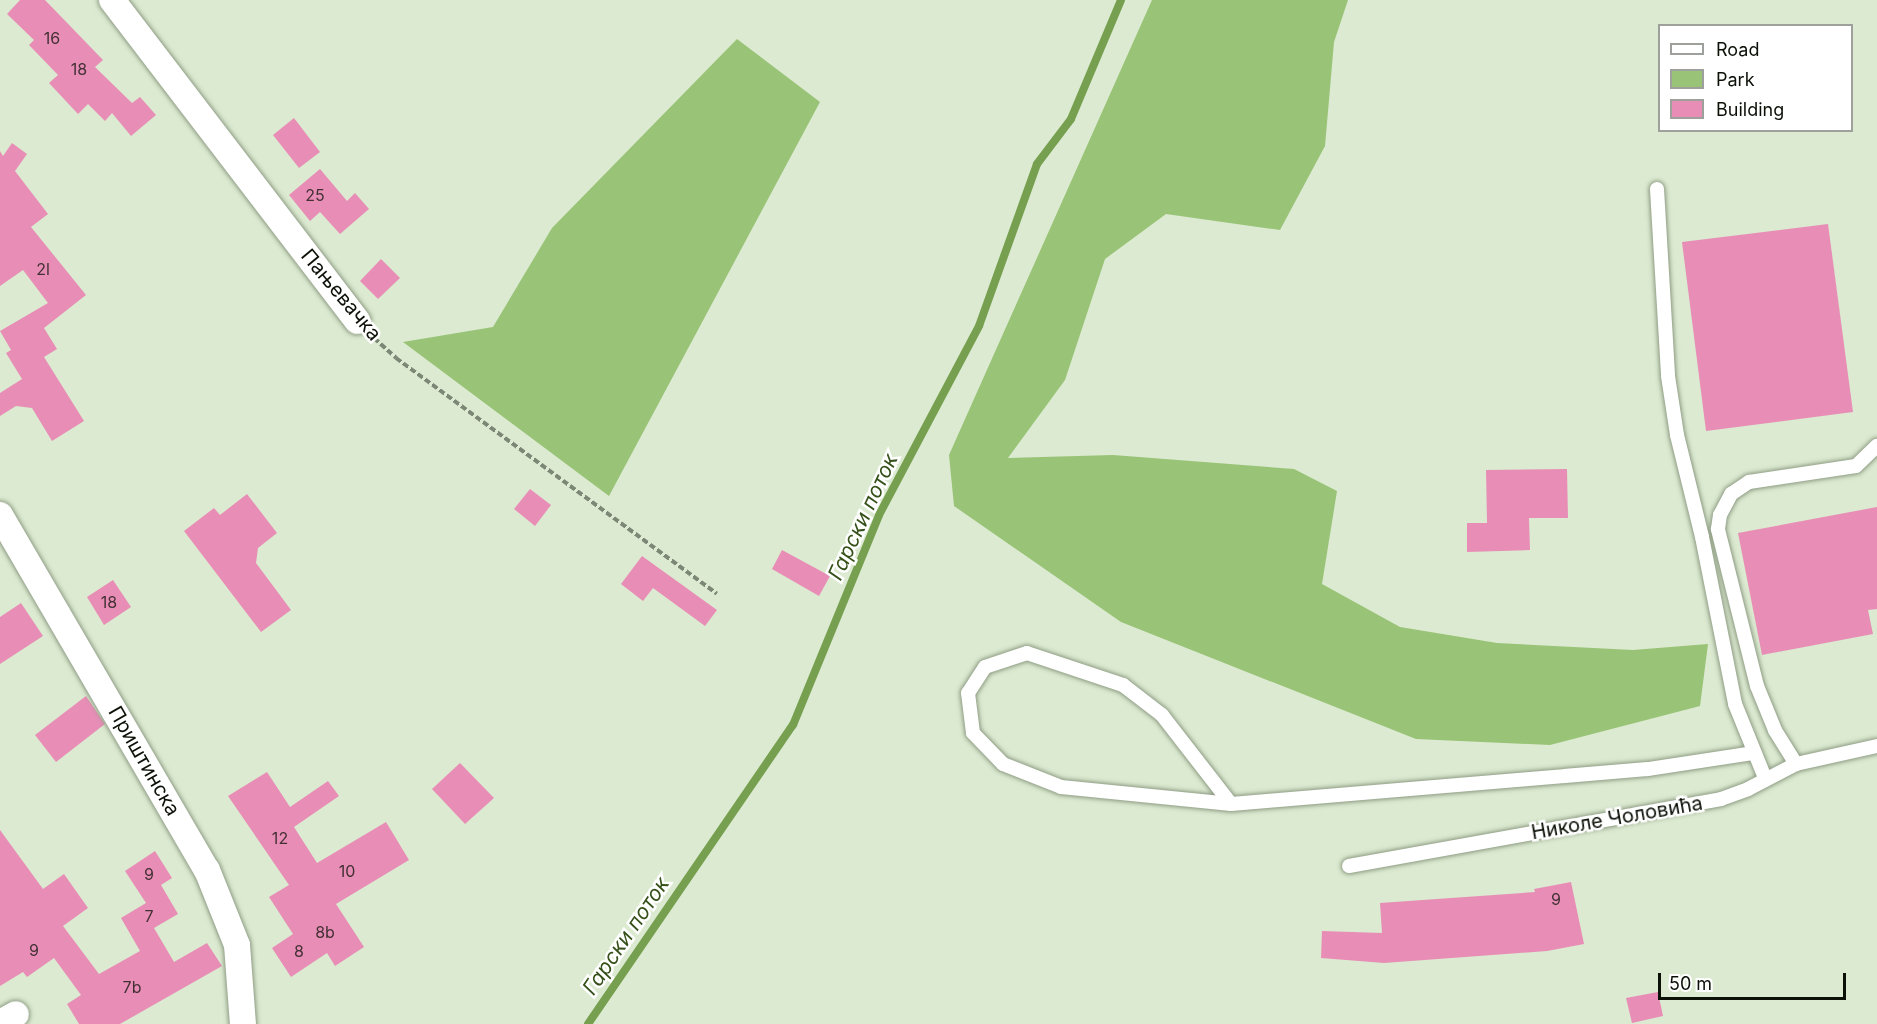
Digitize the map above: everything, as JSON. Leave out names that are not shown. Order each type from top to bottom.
[{"type":"street","name":"Пањевачка","points":[[112,0],[357,321]]},
{"type":"street","name":"Приштинска","points":[[0,515],[207,870],[237,945],[243,1024]]},
{"type":"lane","points":[[1657,189],[1668,376],[1677,435],[1702,537],[1735,704],[1765,778]]},
{"type":"lane","points":[[1796,764],[1774,730],[1757,686],[1718,529],[1720,515],[1731,494],[1749,482],[1856,466],[1877,446]]},
{"type":"lane","points":[[1231,804],[1162,715],[1123,685],[1028,653],[985,668],[968,693],[973,733],[1003,764],[1060,787],[1231,804],[1648,769],[1754,753]]},
{"type":"lane","name":"Николе Чоловића","points":[[1349,866],[1720,799],[1749,789],[1765,778],[1796,764],[1877,747]]},
{"type":"path","name":"Пањевачка","points":[[357,321],[396,358],[717,594]]},
{"type":"green space","points":[[1152,0],[1348,0],[1334,42],[1325,146],[1280,230],[1166,214],[1105,259],[1065,380],[1008,458],[1113,455],[1294,469],[1337,491],[1322,584],[1400,627],[1497,643],[1633,650],[1708,644],[1700,706],[1550,745],[1416,739],[1121,622],[954,506],[949,455]]},
{"type":"green space","points":[[737,39],[820,102],[609,496],[403,342],[493,327],[552,228]]},
{"type":"building","points":[[20,0],[45,0],[103,60],[95,67],[132,103],[140,97],[156,115],[131,136],[112,113],[105,121],[88,104],[78,114],[49,83],[58,75],[29,45],[34,40],[7,14]]},
{"type":"building","points":[[294,118],[320,152],[299,168],[273,135]]},
{"type":"building","points":[[12,143],[27,154],[15,171],[48,214],[31,227],[86,295],[44,328],[57,349],[44,357],[84,421],[52,441],[32,408],[16,406],[0,416],[0,393],[22,379],[6,353],[11,350],[0,331],[48,303],[23,270],[0,286],[0,151],[3,156]]},
{"type":"building","points":[[320,169],[347,201],[355,193],[369,209],[340,234],[320,212],[310,221],[289,195]]},
{"type":"building","points":[[1828,224],[1853,412],[1706,431],[1682,242]]},
{"type":"building","points":[[381,259],[400,278],[378,299],[360,281]]},
{"type":"building","points":[[1567,469],[1568,518],[1529,518],[1530,550],[1467,552],[1467,523],[1487,523],[1486,470]]},
{"type":"building","points":[[530,489],[551,505],[535,526],[514,509]]},
{"type":"building","points":[[247,494],[277,533],[258,548],[256,563],[291,610],[261,632],[184,531],[214,508],[220,515]]},
{"type":"building","points":[[1877,507],[1877,609],[1868,610],[1873,634],[1762,655],[1738,533]]},
{"type":"building","points":[[782,550],[830,576],[819,596],[772,569]]},
{"type":"building","points":[[642,556],[717,610],[705,626],[653,588],[643,601],[621,584]]},
{"type":"building","points":[[113,580],[131,607],[104,625],[87,597]]},
{"type":"building","points":[[21,603],[43,636],[0,664],[0,617]]},
{"type":"building","points":[[86,696],[105,724],[56,762],[35,735]]},
{"type":"building","points":[[460,763],[494,798],[465,824],[432,789]]},
{"type":"building","points":[[267,772],[290,807],[328,781],[339,796],[294,827],[317,863],[386,822],[409,860],[336,904],[364,947],[335,966],[327,953],[291,977],[272,948],[293,934],[269,897],[289,885],[228,796]]},
{"type":"building","points":[[0,830],[43,889],[64,874],[88,908],[63,926],[99,974],[140,951],[121,918],[146,903],[125,871],[155,851],[172,878],[161,885],[178,914],[154,928],[174,962],[207,943],[222,966],[120,1024],[79,1024],[67,1004],[81,995],[54,958],[27,977],[23,972],[0,986]]},
{"type":"building","points":[[1571,882],[1584,944],[1547,951],[1384,963],[1321,958],[1322,931],[1382,933],[1380,903],[1535,892],[1534,889]]},
{"type":"building","points":[[1658,992],[1663,1016],[1632,1023],[1626,998]]},
{"type":"waterway","name":"Гарски поток","points":[[588,1024],[793,725],[879,515],[979,326],[1037,164],[1071,119],[1121,0]]}]
